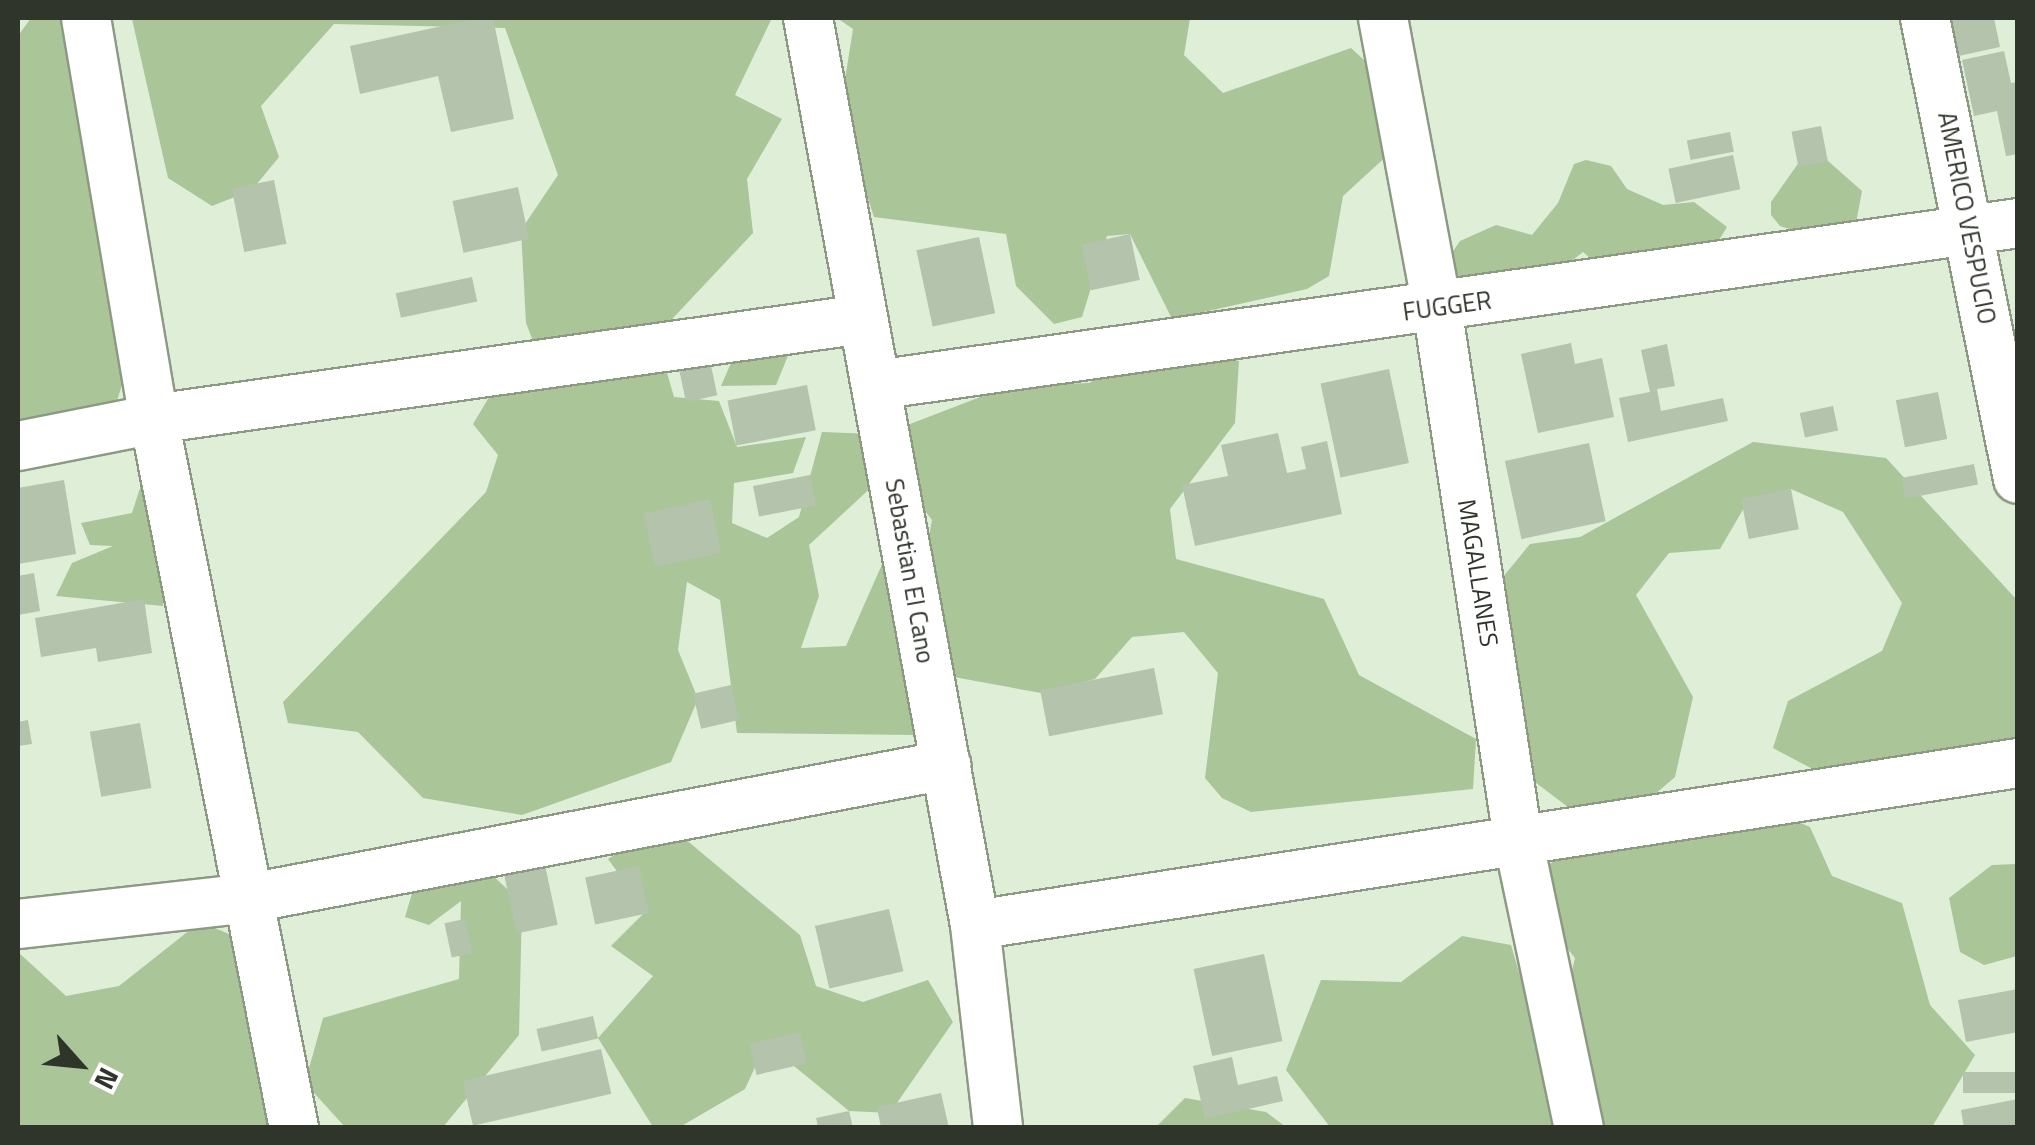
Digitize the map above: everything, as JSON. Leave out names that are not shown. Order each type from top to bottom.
[{"type":"street","points":[[86,18],[154,419],[294,1128]]},
{"type":"street","name":"Sebastian El Cano","points":[[808,18],[975,925],[998,1128]]},
{"type":"street","name":"MAGALLANES","points":[[1382,18],[1437,307],[1518,839],[1580,1128]]},
{"type":"street","name":"AMERICO VESPUCIO","points":[[1926,18],[2018,479]]},
{"type":"street","name":"FUGGER","points":[[876,385],[2018,223]]},
{"type":"street","points":[[18,446],[154,419],[864,319]]},
{"type":"street","points":[[975,925],[2018,763]]},
{"type":"street","points":[[18,924],[250,898],[946,765]]},
{"type":"green space","points":[[31,18],[94,18],[149,299],[116,404],[18,424],[18,36]]},
{"type":"green space","points":[[772,18],[735,95],[782,119],[747,179],[753,233],[658,334],[541,361],[526,323],[521,230],[558,175],[505,28],[334,24],[261,106],[279,157],[252,190],[212,206],[168,178],[132,19]]},
{"type":"green space","points":[[837,18],[1190,18],[1184,55],[1223,93],[1351,48],[1392,86],[1402,142],[1343,196],[1329,276],[1307,289],[1172,319],[1130,234],[1107,236],[1082,317],[1054,324],[1016,286],[1006,234],[874,217],[840,111],[853,29]]},
{"type":"green space","points":[[1802,158],[1828,161],[1862,191],[1855,228],[1832,242],[1780,226],[1771,215],[1771,202]]},
{"type":"green space","points":[[1586,160],[1611,166],[1627,189],[1663,205],[1694,202],[1727,227],[1711,253],[1603,269],[1583,252],[1561,269],[1533,267],[1499,290],[1456,297],[1445,263],[1460,241],[1496,225],[1532,235],[1558,203],[1574,164]]},
{"type":"green space","points":[[747,326],[794,341],[776,385],[721,386]]},
{"type":"green space","points":[[1160,345],[1239,361],[1235,423],[1170,509],[1176,559],[1324,599],[1359,675],[1476,739],[1473,789],[1251,812],[1222,798],[1205,778],[1218,673],[1184,632],[1132,637],[1095,679],[1041,693],[943,675],[912,630],[932,520],[899,476],[910,424],[1009,386],[1089,383]]},
{"type":"green space","points":[[665,366],[674,397],[719,401],[737,447],[806,437],[793,473],[734,483],[732,523],[767,538],[799,517],[822,432],[873,434],[890,470],[809,545],[819,596],[801,648],[846,646],[887,553],[917,735],[737,733],[720,600],[687,582],[678,650],[698,699],[671,762],[522,815],[423,798],[358,732],[288,723],[283,702],[486,492],[498,455],[473,424],[494,389]]},
{"type":"green space","points":[[1753,442],[1886,458],[2017,600],[2017,744],[1822,774],[1773,748],[1788,701],[1882,651],[1902,603],[1843,512],[1791,489],[1748,501],[1720,549],[1669,553],[1636,595],[1693,697],[1675,777],[1634,812],[1581,817],[1515,767],[1498,583],[1530,544],[1580,537]]},
{"type":"green space","points":[[148,463],[166,539],[163,606],[56,596],[72,563],[113,546],[90,545],[81,523],[132,513]]},
{"type":"green space","points":[[1764,808],[1810,827],[1832,876],[1902,903],[1930,1005],[1975,1055],[1932,1127],[1591,1127],[1562,1012],[1575,958],[1526,897],[1535,875],[1602,826]]},
{"type":"green space","points":[[666,823],[800,935],[816,986],[863,1002],[928,980],[953,1022],[890,1113],[849,1111],[766,1043],[745,1089],[678,1128],[653,1127],[598,1038],[653,976],[611,946],[646,911],[608,859]]},
{"type":"green space","points":[[473,857],[522,903],[519,1035],[443,1127],[345,1127],[305,1083],[323,1018],[459,979],[461,901],[429,925],[405,917],[422,860]]},
{"type":"green space","points":[[2017,864],[2017,956],[1984,965],[1960,952],[1949,898],[1992,865]]},
{"type":"green space","points":[[200,922],[273,952],[294,1003],[275,1087],[291,1127],[18,1127],[18,952],[66,996],[119,986]]},
{"type":"green space","points":[[1462,936],[1511,945],[1564,1127],[1330,1127],[1286,1070],[1321,980],[1401,982]]},
{"type":"green space","points":[[1185,1098],[1266,1112],[1286,1127],[1155,1128]]},
{"type":"building","points":[[493,18],[514,119],[451,132],[438,76],[360,94],[350,46]]},
{"type":"building","points":[[1946,18],[1994,18],[2000,47],[1954,57]]},
{"type":"building","points":[[2004,51],[2011,83],[2018,82],[2018,154],[2006,156],[1997,111],[1974,116],[1962,60]]},
{"type":"building","points":[[1821,126],[1828,161],[1798,167],[1792,132]]},
{"type":"building","points":[[1730,132],[1734,152],[1691,160],[1687,140]]},
{"type":"building","points":[[1733,155],[1740,189],[1676,203],[1668,169]]},
{"type":"building","points":[[274,180],[286,244],[244,252],[232,188]]},
{"type":"building","points":[[518,187],[529,239],[463,253],[452,201]]},
{"type":"building","points":[[1130,234],[1140,280],[1091,290],[1081,244]]},
{"type":"building","points":[[979,237],[995,313],[933,327],[916,250]]},
{"type":"building","points":[[472,277],[477,301],[401,318],[396,293]]},
{"type":"building","points":[[1571,343],[1575,364],[1602,358],[1614,417],[1538,433],[1521,354]]},
{"type":"building","points":[[1667,344],[1675,386],[1657,389],[1661,411],[1723,398],[1728,421],[1628,442],[1619,398],[1650,392],[1641,350]]},
{"type":"building","points":[[710,361],[717,395],[686,402],[679,368]]},
{"type":"building","points":[[1389,369],[1409,463],[1340,477],[1321,384]]},
{"type":"building","points":[[807,385],[816,430],[736,446],[727,400]]},
{"type":"building","points":[[1938,392],[1947,439],[1905,447],[1896,400]]},
{"type":"building","points":[[1833,406],[1838,430],[1805,438],[1800,413]]},
{"type":"building","points":[[1278,433],[1287,473],[1306,469],[1301,447],[1327,441],[1342,514],[1195,546],[1182,485],[1228,476],[1221,445]]},
{"type":"building","points":[[1589,443],[1606,521],[1522,539],[1505,461]]},
{"type":"building","points":[[1974,464],[1978,485],[1905,499],[1901,478]]},
{"type":"building","points":[[810,475],[816,505],[759,516],[753,486]]},
{"type":"building","points":[[64,480],[76,554],[18,564],[18,488]]},
{"type":"building","points":[[1791,489],[1799,529],[1749,539],[1741,499]]},
{"type":"building","points":[[710,499],[721,553],[655,567],[643,513]]},
{"type":"building","points":[[34,573],[40,611],[18,615],[18,576]]},
{"type":"building","points":[[144,599],[152,653],[98,662],[96,648],[41,657],[35,618]]},
{"type":"building","points":[[1154,668],[1163,714],[1049,736],[1040,690]]},
{"type":"building","points":[[731,685],[739,720],[701,729],[693,694]]},
{"type":"building","points":[[28,720],[32,744],[18,746],[18,722]]},
{"type":"building","points":[[140,723],[151,788],[101,797],[90,732]]},
{"type":"building","points":[[545,865],[558,925],[517,933],[504,874]]},
{"type":"building","points":[[639,866],[649,913],[595,924],[585,877]]},
{"type":"building","points":[[889,909],[903,971],[829,988],[815,926]]},
{"type":"building","points":[[465,919],[472,953],[452,958],[444,923]]},
{"type":"building","points":[[1264,954],[1283,1041],[1212,1056],[1194,969]]},
{"type":"building","points":[[2018,989],[2018,1032],[1966,1042],[1958,1000]]},
{"type":"building","points":[[593,1016],[598,1038],[542,1051],[536,1029]]},
{"type":"building","points":[[800,1032],[807,1063],[757,1075],[749,1044]]},
{"type":"building","points":[[601,1049],[611,1094],[473,1126],[463,1081]]},
{"type":"building","points":[[1232,1057],[1238,1085],[1277,1076],[1283,1101],[1205,1119],[1193,1066]]},
{"type":"building","points":[[1963,1072],[2018,1072],[2018,1093],[1963,1093]]},
{"type":"building","points":[[941,1093],[949,1128],[881,1128],[877,1107]]},
{"type":"building","points":[[2018,1099],[2018,1128],[1964,1128],[1961,1110]]},
{"type":"building","points":[[849,1111],[853,1128],[818,1128],[816,1118]]}]
